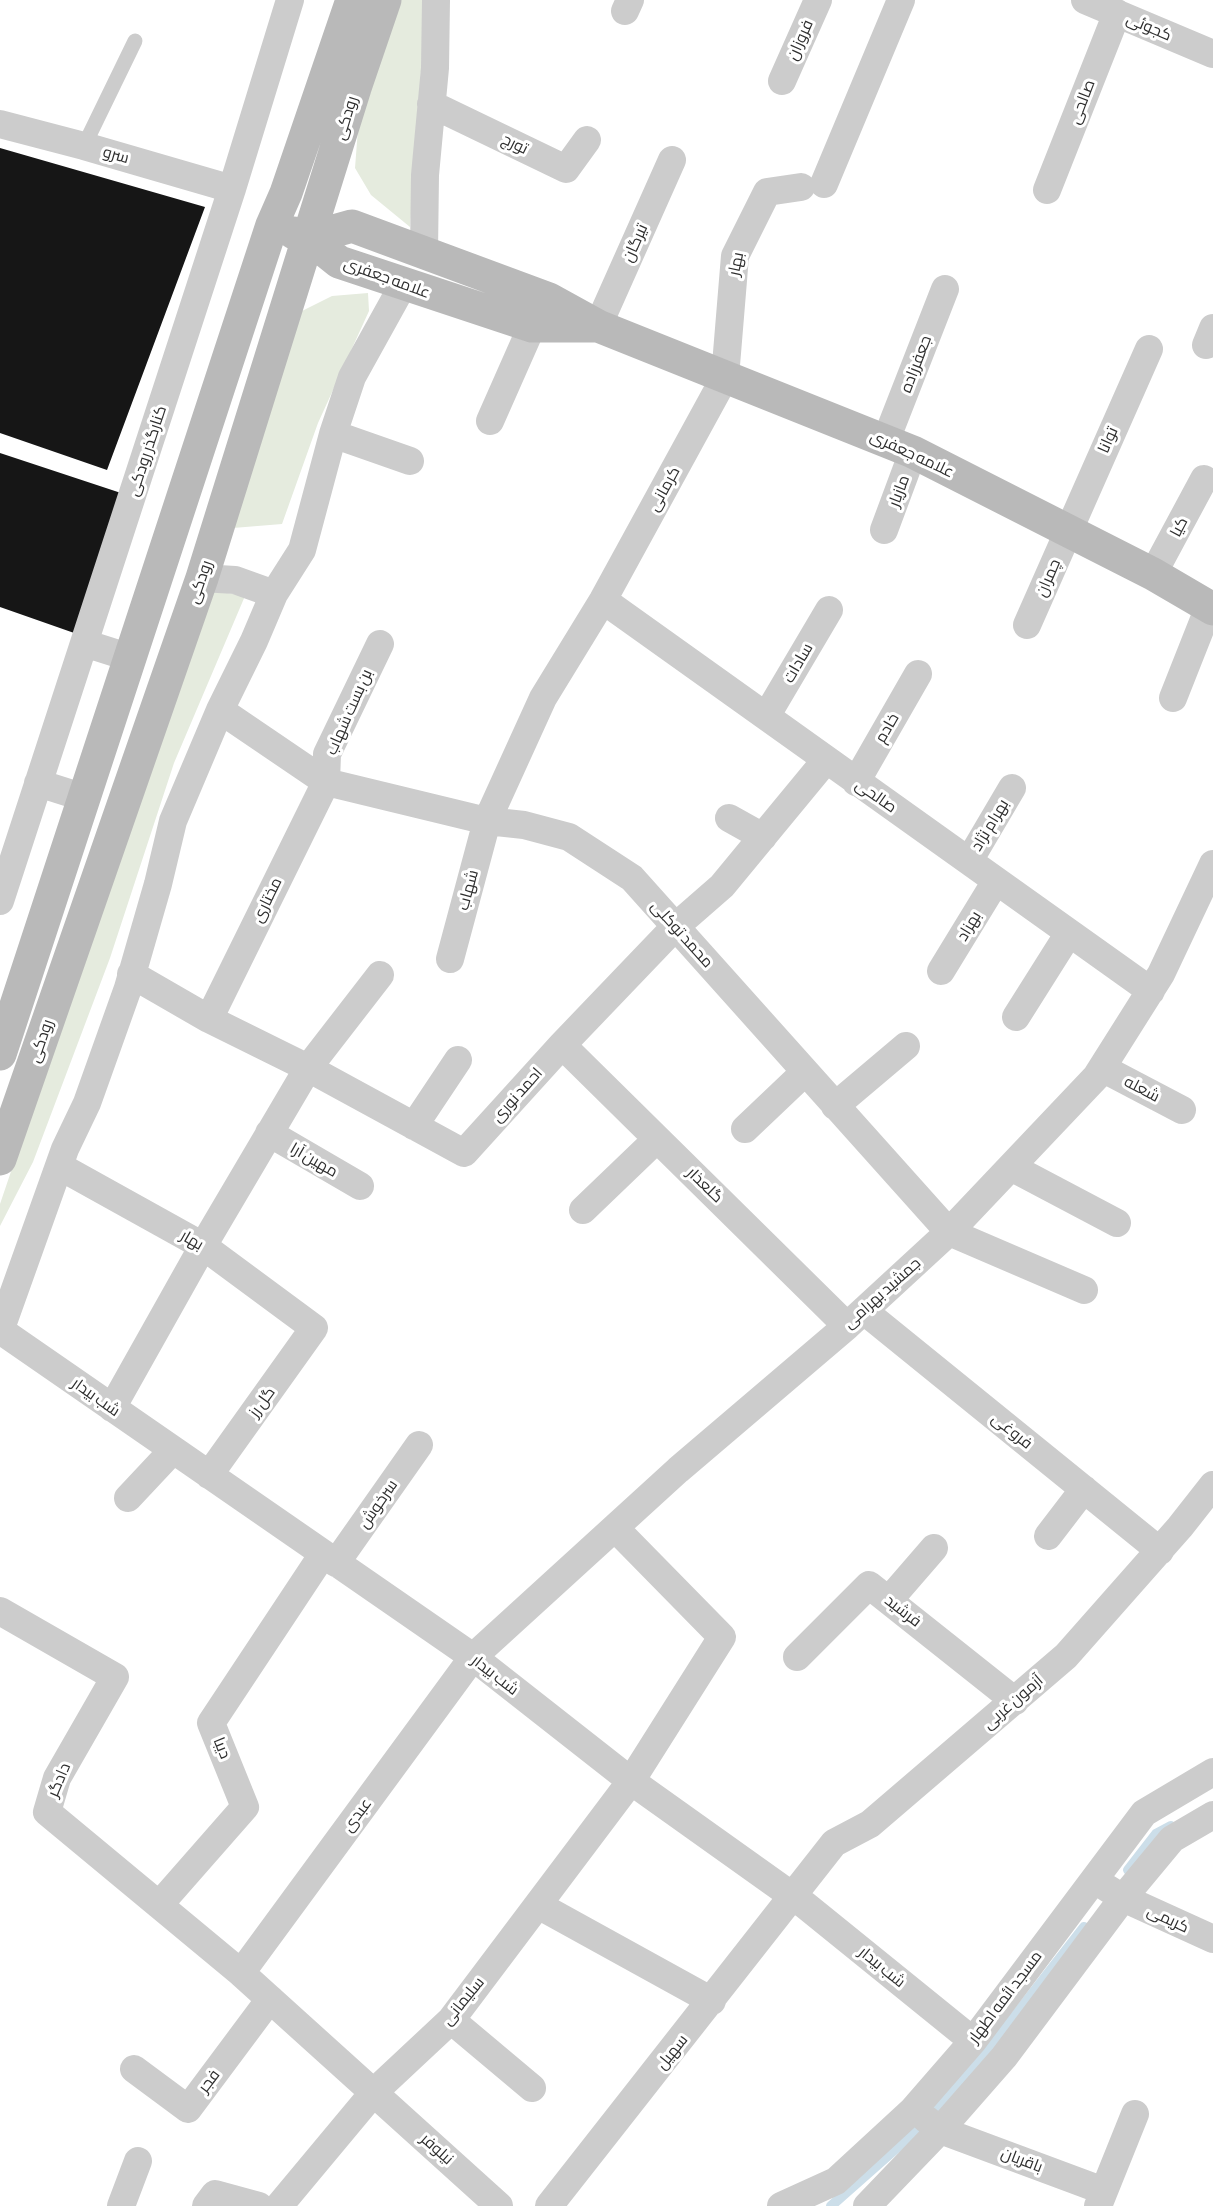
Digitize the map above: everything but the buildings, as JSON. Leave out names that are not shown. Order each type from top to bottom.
[{"type":"main road","name":"رودکی","points":[[0,1054],[273,225],[352,0]]},
{"type":"main road","name":"رودکی","points":[[0,1159],[202,578],[355,88],[385,0]]},
{"type":"main road","points":[[273,225],[309,238]]},
{"type":"main road","name":"علامه جعفری","points":[[309,238],[352,226],[549,299],[598,326],[900,446],[1153,574],[1211,608]]},
{"type":"main road","name":"علامه جعفری","points":[[309,238],[339,262],[532,326],[598,326]]},
{"type":"street","name":"کنارگذر رودکی","points":[[0,900],[7,857],[38,783],[84,644],[232,189],[290,0]]},
{"type":"street","points":[[424,252],[425,175],[435,68],[436,0]]},
{"type":"street","name":"فروزان","points":[[782,81],[818,0]]},
{"type":"street","name":"بهار","points":[[725,377],[735,256],[767,192],[813,185],[901,0]]},
{"type":"street","name":"کجوئی","points":[[1084,0],[1213,54]]},
{"type":"street","name":"صالحی","points":[[1047,190],[1117,13]]},
{"type":"street","name":"تورج","points":[[431,104],[566,169],[587,140]]},
{"type":"street","name":"سرو","points":[[0,124],[232,189]]},
{"type":"street","name":"تیرگان","points":[[598,326],[672,160]]},
{"type":"street","points":[[0,1331],[65,1149],[87,1103],[132,974],[158,884],[173,821],[220,710],[274,594],[302,550],[333,434],[352,377],[403,285]]},
{"type":"street","name":"جعفرزاده","points":[[900,446],[945,289]]},
{"type":"street","points":[[490,421],[532,326]]},
{"type":"street","name":"توانا","points":[[1068,531],[1149,349]]},
{"type":"street","name":"کرمانی","points":[[487,821],[543,698],[603,600],[725,377]]},
{"type":"street","points":[[333,434],[410,461]]},
{"type":"street","name":"مازیار","points":[[884,530],[900,446]]},
{"type":"street","name":"کیا","points":[[1153,574],[1204,479]]},
{"type":"street","name":"چمران","points":[[1027,625],[1068,531]]},
{"type":"street","points":[[202,578],[235,579],[274,594]]},
{"type":"street","name":"صالحی","points":[[603,600],[1151,991]]},
{"type":"street","points":[[1173,698],[1211,608]]},
{"type":"street","name":"سادات","points":[[766,715],[829,610]]},
{"type":"street","points":[[84,644],[131,658]]},
{"type":"street","name":"بن بست شهاب","points":[[326,782],[327,754],[380,644]]},
{"type":"street","name":"خادم","points":[[856,782],[918,674]]},
{"type":"street","points":[[220,710],[326,782]]},
{"type":"street","name":"احمد نوری","points":[[132,974],[209,1019],[308,1068],[464,1153],[562,1045],[675,927],[722,886],[826,760]]},
{"type":"street","name":"محمد توکلی","points":[[326,782],[487,821],[524,825],[569,837],[632,878],[949,1232]]},
{"type":"street","name":"مختاری","points":[[209,1019],[326,782]]},
{"type":"street","points":[[38,783],[85,798]]},
{"type":"street","name":"بهرام نژاد","points":[[969,861],[1012,788]]},
{"type":"street","points":[[729,818],[763,837]]},
{"type":"street","name":"شهاب","points":[[450,959],[487,821]]},
{"type":"street","name":"جمشید بهرامی","points":[[473,1657],[678,1470],[855,1318],[949,1232],[1096,1077],[1161,974],[1212,867]]},
{"type":"street","name":"بهزاد","points":[[942,971],[996,881]]},
{"type":"street","points":[[1016,1017],[1069,933]]},
{"type":"street","points":[[112,1408],[203,1246],[308,1068],[381,975]]},
{"type":"street","name":"گلعذار","points":[[562,1045],[657,1139],[855,1318]]},
{"type":"street","points":[[835,1106],[906,1046]]},
{"type":"street","points":[[414,1126],[458,1060]]},
{"type":"street","name":"شعله","points":[[1102,1068],[1182,1110]]},
{"type":"street","points":[[745,1129],[806,1072]]},
{"type":"street","name":"مهین آرا","points":[[269,1133],[360,1186]]},
{"type":"street","points":[[583,1210],[657,1139]]},
{"type":"street","name":"بهار","points":[[59,1166],[203,1246],[314,1328]]},
{"type":"street","points":[[1011,1167],[1117,1223]]},
{"type":"street","points":[[949,1232],[1084,1290]]},
{"type":"street","name":"فروغی","points":[[855,1318],[1084,1489],[1160,1551]]},
{"type":"street","name":"گل رز","points":[[209,1475],[314,1328]]},
{"type":"street","name":"شب بیدار","points":[[0,1331],[473,1657],[631,1781],[794,1897],[973,2041]]},
{"type":"street","name":"سرخوش","points":[[330,1558],[419,1445]]},
{"type":"street","points":[[128,1498],[173,1450]]},
{"type":"street","name":"آزمون غربی","points":[[794,1897],[834,1843],[870,1824],[1066,1656],[1160,1551],[1212,1488]]},
{"type":"street","points":[[1048,1536],[1084,1489]]},
{"type":"street","name":"سلیمانی","points":[[279,2206],[374,2092],[451,2020],[631,1781],[722,1637],[615,1528]]},
{"type":"street","points":[[889,1600],[934,1548]]},
{"type":"street","name":"دیبا","points":[[159,1905],[245,1807],[211,1723],[330,1558]]},
{"type":"street","name":"فرشید","points":[[797,1657],[869,1585],[1015,1701]]},
{"type":"street","name":"دادگر","points":[[0,1611],[115,1677],[57,1779],[47,1812],[270,1999]]},
{"type":"street","name":"عبدی","points":[[241,1973],[473,1657]]},
{"type":"street","name":"مسجد ائمه اطهار","points":[[781,2206],[836,2181],[927,2120],[1004,2057],[1109,1889],[1144,1814],[1213,1772]]},
{"type":"street","name":"مسجد ائمه اطهار","points":[[867,2206],[927,2120],[973,2041],[1109,1889],[1172,1839],[1213,1815]]},
{"type":"street","name":"کریمی","points":[[1109,1889],[1213,1939]]},
{"type":"street","name":"سهیل","points":[[549,2206],[794,1897]]},
{"type":"street","points":[[538,1905],[712,2001]]},
{"type":"street","name":"فجر","points":[[134,2069],[188,2109],[270,1999]]},
{"type":"street","name":"نیلوفر","points":[[270,1999],[499,2206]]},
{"type":"street","points":[[451,2020],[532,2088]]},
{"type":"street","points":[[1101,2199],[1135,2114]]},
{"type":"street","name":"باقریان","points":[[927,2120],[1101,2199]]},
{"type":"street","points":[[122,2206],[138,2161]]},
{"type":"street","points":[[206,2206],[215,2194],[259,2206]]},
{"type":"lane","points":[[84,146],[135,40]]},
{"type":"shaded area","points":[[398,0],[426,0],[410,227],[371,195],[355,168],[358,129]]},
{"type":"shaded area","points":[[368,293],[369,311],[318,423],[282,524],[233,528],[300,312],[332,296]]},
{"type":"shaded area","points":[[208,590],[245,596],[174,763],[110,958],[33,1162],[0,1226],[0,1204]]},
{"type":"waterway","points":[[1128,1870],[1156,1834],[1171,1826]]},
{"type":"waterway","points":[[831,2206],[917,2130],[997,2039],[1084,1927]]}]
